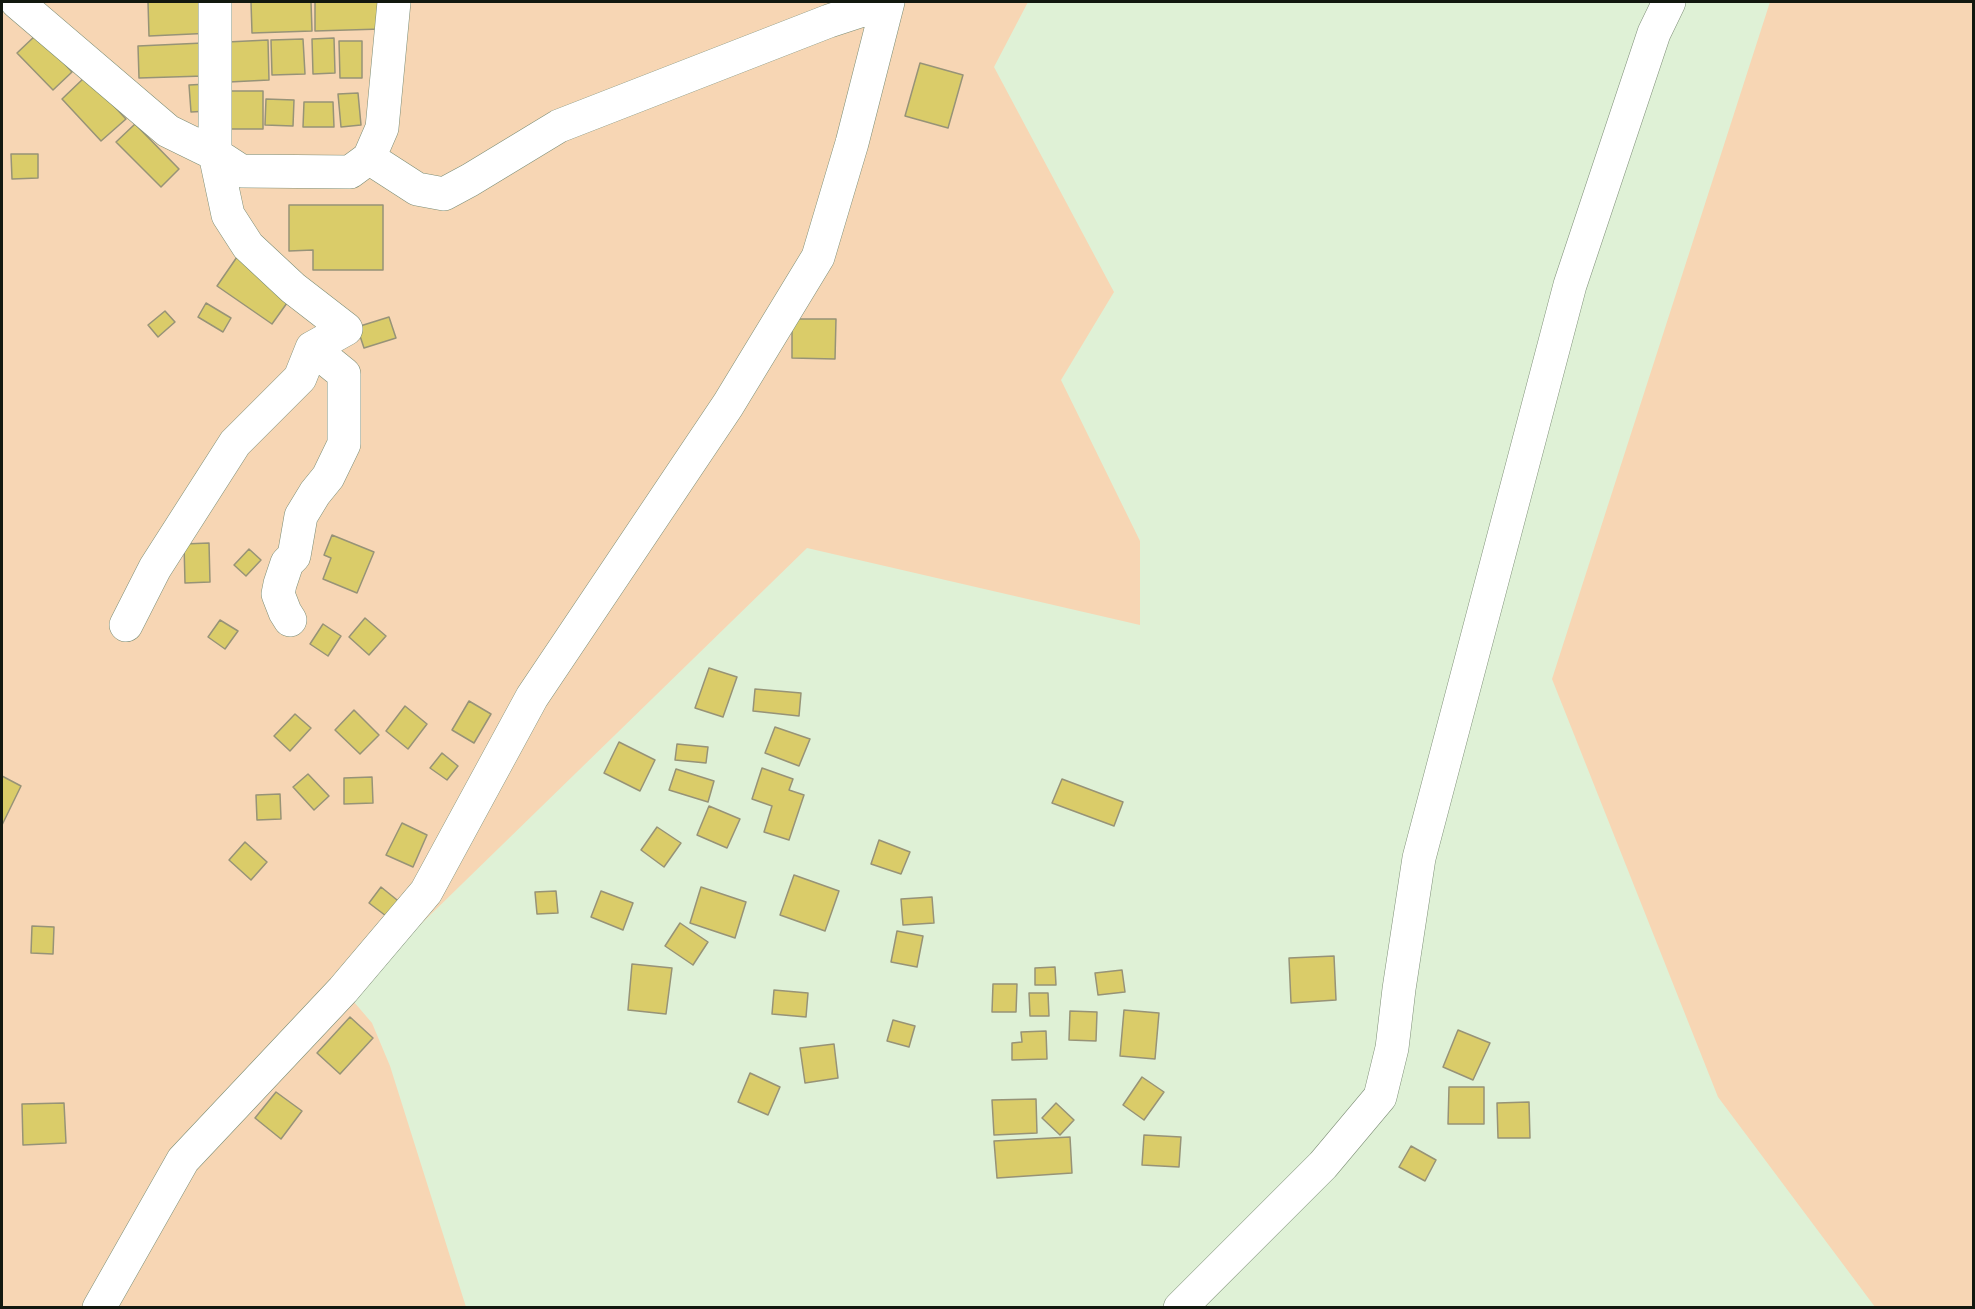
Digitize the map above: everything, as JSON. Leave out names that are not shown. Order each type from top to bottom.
[{"type":"street","points":[[16,2],[168,131],[216,154],[242,171],[350,172],[369,158],[382,128],[394,2]]},
{"type":"street","points":[[126,625],[155,568],[235,443],[300,378],[312,348],[346,329],[293,288],[248,246],[228,215],[216,154],[215,2]]},
{"type":"street","points":[[369,158],[417,189],[444,194],[559,126],[830,21],[888,2]]},
{"type":"street","points":[[99,1308],[183,1160],[343,990],[426,892],[532,697],[728,405],[818,257],[852,143],[888,2]]},
{"type":"street","points":[[1180,1308],[1323,1165],[1380,1097],[1392,1048],[1419,858],[1570,285],[1654,33],[1669,2]]},
{"type":"street","points":[[290,620],[278,594],[280,584],[287,563],[294,556],[301,516],[328,477],[344,444],[344,374],[312,348]]},
{"type":"shaded area","points":[[2,2],[1028,2],[994,67],[1114,292],[1061,380],[1140,541],[1140,625],[807,548],[348,995],[372,1023],[390,1066],[466,1307],[2,1308]]},
{"type":"shaded area","points":[[1770,2],[1973,2],[1973,1307],[1875,1307],[1718,1097],[1552,679]]},
{"type":"building","points":[[148,2],[212,2],[213,33],[149,36]]},
{"type":"building","points":[[251,2],[311,2],[312,31],[252,33]]},
{"type":"building","points":[[315,2],[380,2],[381,29],[315,31]]},
{"type":"building","points":[[37,34],[72,72],[53,90],[17,53]]},
{"type":"building","points":[[334,38],[335,73],[313,74],[312,39]]},
{"type":"building","points":[[303,39],[305,74],[272,75],[271,40]]},
{"type":"building","points":[[268,40],[269,80],[229,82],[227,42]]},
{"type":"building","points":[[339,41],[362,41],[362,78],[340,78]]},
{"type":"building","points":[[203,43],[204,76],[139,78],[138,46]]},
{"type":"building","points":[[920,63],[963,75],[948,128],[905,116]]},
{"type":"building","points":[[86,76],[126,119],[101,141],[62,99]]},
{"type":"building","points":[[208,84],[209,111],[191,112],[189,85]]},
{"type":"building","points":[[223,91],[263,91],[263,129],[223,129]]},
{"type":"building","points":[[358,93],[361,125],[341,127],[338,94]]},
{"type":"building","points":[[266,99],[294,100],[293,126],[265,125]]},
{"type":"building","points":[[304,102],[333,102],[334,127],[303,127]]},
{"type":"building","points":[[135,124],[179,169],[161,187],[116,142]]},
{"type":"building","points":[[11,154],[38,154],[38,178],[12,179]]},
{"type":"building","points":[[289,205],[383,205],[383,270],[313,270],[313,250],[289,251]]},
{"type":"building","points":[[237,257],[292,296],[272,324],[217,286]]},
{"type":"building","points":[[206,303],[231,318],[223,332],[198,317]]},
{"type":"building","points":[[165,311],[175,322],[158,337],[148,325]]},
{"type":"building","points":[[389,317],[396,338],[364,348],[357,327]]},
{"type":"building","points":[[792,319],[836,319],[835,359],[792,358]]},
{"type":"building","points":[[332,535],[374,552],[357,593],[323,579],[331,558],[324,555]]},
{"type":"building","points":[[209,543],[210,582],[185,583],[184,544]]},
{"type":"building","points":[[249,549],[261,560],[246,576],[234,565]]},
{"type":"building","points":[[365,618],[386,636],[369,655],[349,637]]},
{"type":"building","points":[[220,620],[238,631],[225,649],[208,637]]},
{"type":"building","points":[[323,624],[341,636],[328,656],[310,644]]},
{"type":"building","points":[[709,668],[737,677],[723,717],[695,708]]},
{"type":"building","points":[[755,689],[801,693],[799,716],[753,711]]},
{"type":"building","points":[[469,701],[491,714],[474,743],[452,730]]},
{"type":"building","points":[[405,706],[427,724],[408,749],[386,731]]},
{"type":"building","points":[[354,710],[379,735],[360,754],[335,730]]},
{"type":"building","points":[[295,714],[311,728],[290,751],[274,736]]},
{"type":"building","points":[[775,727],[810,739],[799,766],[765,753]]},
{"type":"building","points":[[619,742],[655,760],[640,791],[604,773]]},
{"type":"building","points":[[677,744],[708,747],[706,763],[675,760]]},
{"type":"building","points":[[442,753],[458,766],[447,780],[430,768]]},
{"type":"building","points":[[762,768],[793,779],[789,790],[804,795],[789,840],[764,832],[772,806],[752,799]]},
{"type":"building","points":[[676,769],[714,781],[708,802],[669,790]]},
{"type":"building","points":[[308,774],[329,796],[314,810],[293,787]]},
{"type":"building","points":[[2,776],[21,786],[2,825]]},
{"type":"building","points":[[372,777],[373,803],[344,804],[344,778]]},
{"type":"building","points":[[1062,779],[1123,802],[1114,826],[1052,803]]},
{"type":"building","points":[[280,794],[281,819],[257,820],[256,795]]},
{"type":"building","points":[[709,806],[740,819],[727,848],[697,835]]},
{"type":"building","points":[[402,823],[427,835],[413,867],[386,855]]},
{"type":"building","points":[[657,827],[681,843],[664,867],[641,850]]},
{"type":"building","points":[[879,840],[910,852],[901,874],[871,864]]},
{"type":"building","points":[[245,842],[267,862],[251,880],[229,860]]},
{"type":"building","points":[[794,875],[839,891],[825,931],[780,915]]},
{"type":"building","points":[[381,887],[402,904],[390,919],[369,903]]},
{"type":"building","points":[[701,887],[746,902],[735,938],[690,923]]},
{"type":"building","points":[[556,891],[558,913],[537,914],[535,892]]},
{"type":"building","points":[[601,891],[633,903],[623,930],[591,917]]},
{"type":"building","points":[[932,897],[934,923],[903,925],[901,899]]},
{"type":"building","points":[[680,923],[708,942],[693,965],[665,946]]},
{"type":"building","points":[[32,926],[54,927],[53,954],[31,953]]},
{"type":"building","points":[[897,931],[923,936],[917,967],[891,962]]},
{"type":"building","points":[[1334,956],[1336,1000],[1291,1003],[1289,958]]},
{"type":"building","points":[[632,964],[672,968],[666,1014],[628,1010]]},
{"type":"building","points":[[1055,967],[1056,985],[1035,985],[1035,968]]},
{"type":"building","points":[[1122,970],[1125,992],[1098,995],[1095,973]]},
{"type":"building","points":[[993,984],[1017,984],[1016,1012],[992,1012]]},
{"type":"building","points":[[774,990],[808,993],[806,1017],[772,1014]]},
{"type":"building","points":[[1029,993],[1048,993],[1049,1016],[1030,1016]]},
{"type":"building","points":[[1124,1010],[1159,1013],[1155,1059],[1120,1056]]},
{"type":"building","points":[[1070,1011],[1097,1012],[1096,1041],[1069,1040]]},
{"type":"building","points":[[350,1017],[373,1038],[340,1074],[317,1053]]},
{"type":"building","points":[[893,1020],[915,1026],[909,1047],[887,1041]]},
{"type":"building","points":[[1458,1030],[1490,1043],[1473,1080],[1443,1067]]},
{"type":"building","points":[[1046,1031],[1047,1059],[1012,1060],[1012,1043],[1022,1042],[1021,1032]]},
{"type":"building","points":[[834,1044],[838,1078],[805,1083],[800,1048]]},
{"type":"building","points":[[750,1073],[780,1087],[768,1115],[738,1102]]},
{"type":"building","points":[[1142,1077],[1164,1092],[1144,1120],[1123,1105]]},
{"type":"building","points":[[1449,1087],[1484,1087],[1484,1124],[1448,1124]]},
{"type":"building","points":[[276,1092],[302,1111],[281,1139],[255,1118]]},
{"type":"building","points":[[1036,1099],[1037,1133],[994,1135],[992,1100]]},
{"type":"building","points":[[1529,1102],[1530,1138],[1498,1138],[1497,1103]]},
{"type":"building","points":[[64,1103],[66,1143],[23,1145],[22,1104]]},
{"type":"building","points":[[1056,1103],[1074,1120],[1060,1135],[1042,1118]]},
{"type":"building","points":[[1144,1135],[1181,1137],[1179,1167],[1142,1165]]},
{"type":"building","points":[[1070,1137],[1072,1173],[997,1178],[994,1141]]},
{"type":"building","points":[[1411,1146],[1436,1160],[1425,1181],[1399,1167]]}]
